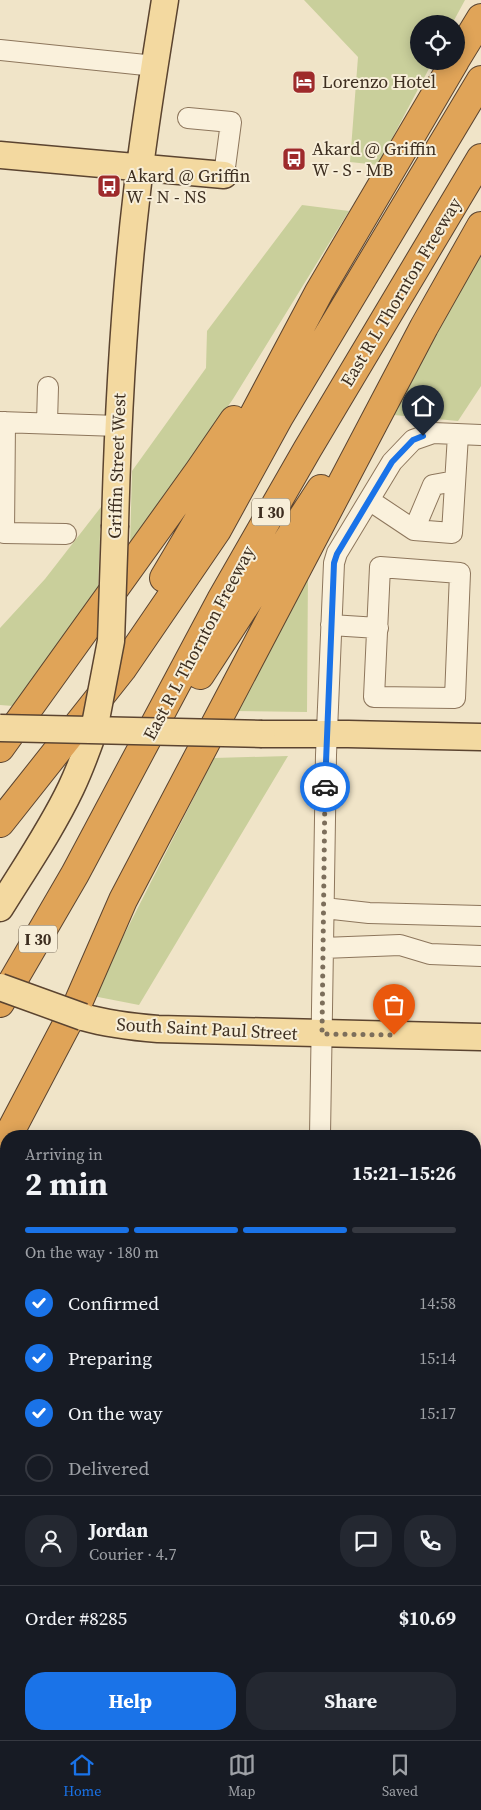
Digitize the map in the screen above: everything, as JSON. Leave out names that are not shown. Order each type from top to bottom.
[{"type":"highway","points":[[465,45],[481,18]]},
{"type":"highway","points":[[122,668],[138,624],[196,524],[319,292],[450,70]]},
{"type":"highway","name":"I 30","points":[[0,823],[122,668],[217,530],[279,416],[481,80]]},
{"type":"highway","name":"East R L Thornton Freeway","points":[[0,1003],[76,874],[236,575],[307,450],[481,158]]},
{"type":"highway","points":[[11,1130],[78,1004],[124,900],[424,327],[481,226]]},
{"type":"highway","points":[[0,748],[199,471],[319,292]]},
{"type":"highway","points":[[76,874],[169,723],[424,327]]},
{"type":"highway","points":[[0,1112],[88,952],[124,900]]},
{"type":"main road","name":"Griffin Street West","points":[[0,908],[48,830],[71,789],[83,761],[94,730],[111,640],[118,426],[124,317],[140,168],[165,0]]},
{"type":"main road","points":[[0,154],[224,175]]},
{"type":"main road","points":[[0,728],[481,737]]},
{"type":"main road","name":"South Saint Paul Street","points":[[0,987],[83,1017],[130,1027],[322,1034],[481,1037]]},
{"type":"street","points":[[0,50],[155,66]]},
{"type":"street","points":[[188,118],[231,122],[224,175]]},
{"type":"street","points":[[47,423],[48,387]]},
{"type":"street","points":[[66,534],[4,533],[3,422],[118,426]]},
{"type":"street","points":[[320,1130],[326,734],[334,563],[337,554],[392,462],[413,440],[433,433],[481,436]]},
{"type":"street","points":[[369,500],[414,530],[452,533],[458,434]]},
{"type":"street","points":[[414,530],[433,486],[455,481]]},
{"type":"street","points":[[380,567],[460,573],[455,698],[374,697],[378,628],[380,567]]},
{"type":"street","points":[[330,625],[378,628]]},
{"type":"street","points":[[324,908],[368,913],[481,916]]},
{"type":"street","points":[[323,948],[400,945],[430,954],[481,956]]},
{"type":"green space","points":[[304,0],[465,0],[457,15],[410,15],[410,70],[428,70],[378,165],[350,162],[358,57]]},
{"type":"green space","points":[[302,205],[349,211],[233,399],[130,547],[132,471],[206,368],[207,331]]},
{"type":"green space","points":[[481,254],[481,386],[458,421],[383,414]]},
{"type":"green space","points":[[101,507],[98,591],[13,706],[0,705],[0,628],[45,579]]},
{"type":"green space","points":[[308,570],[307,712],[233,711]]},
{"type":"green space","points":[[288,756],[139,1005],[93,996],[214,758]]},
{"type":"way so far","points":[[325,787],[322,1034],[394,1035]]},
{"type":"place","name":"Lorenzo Hotel","points":[[304,82]]},
{"type":"place","name":"Akard @ Griffin W - S - MB","points":[[294,159]]},
{"type":"place","name":"Akard @ Griffin W - N - NS","points":[[109,186]]},
{"type":"route","points":[[325,787],[334,563],[337,554],[392,462],[413,440],[423,436]]}]
